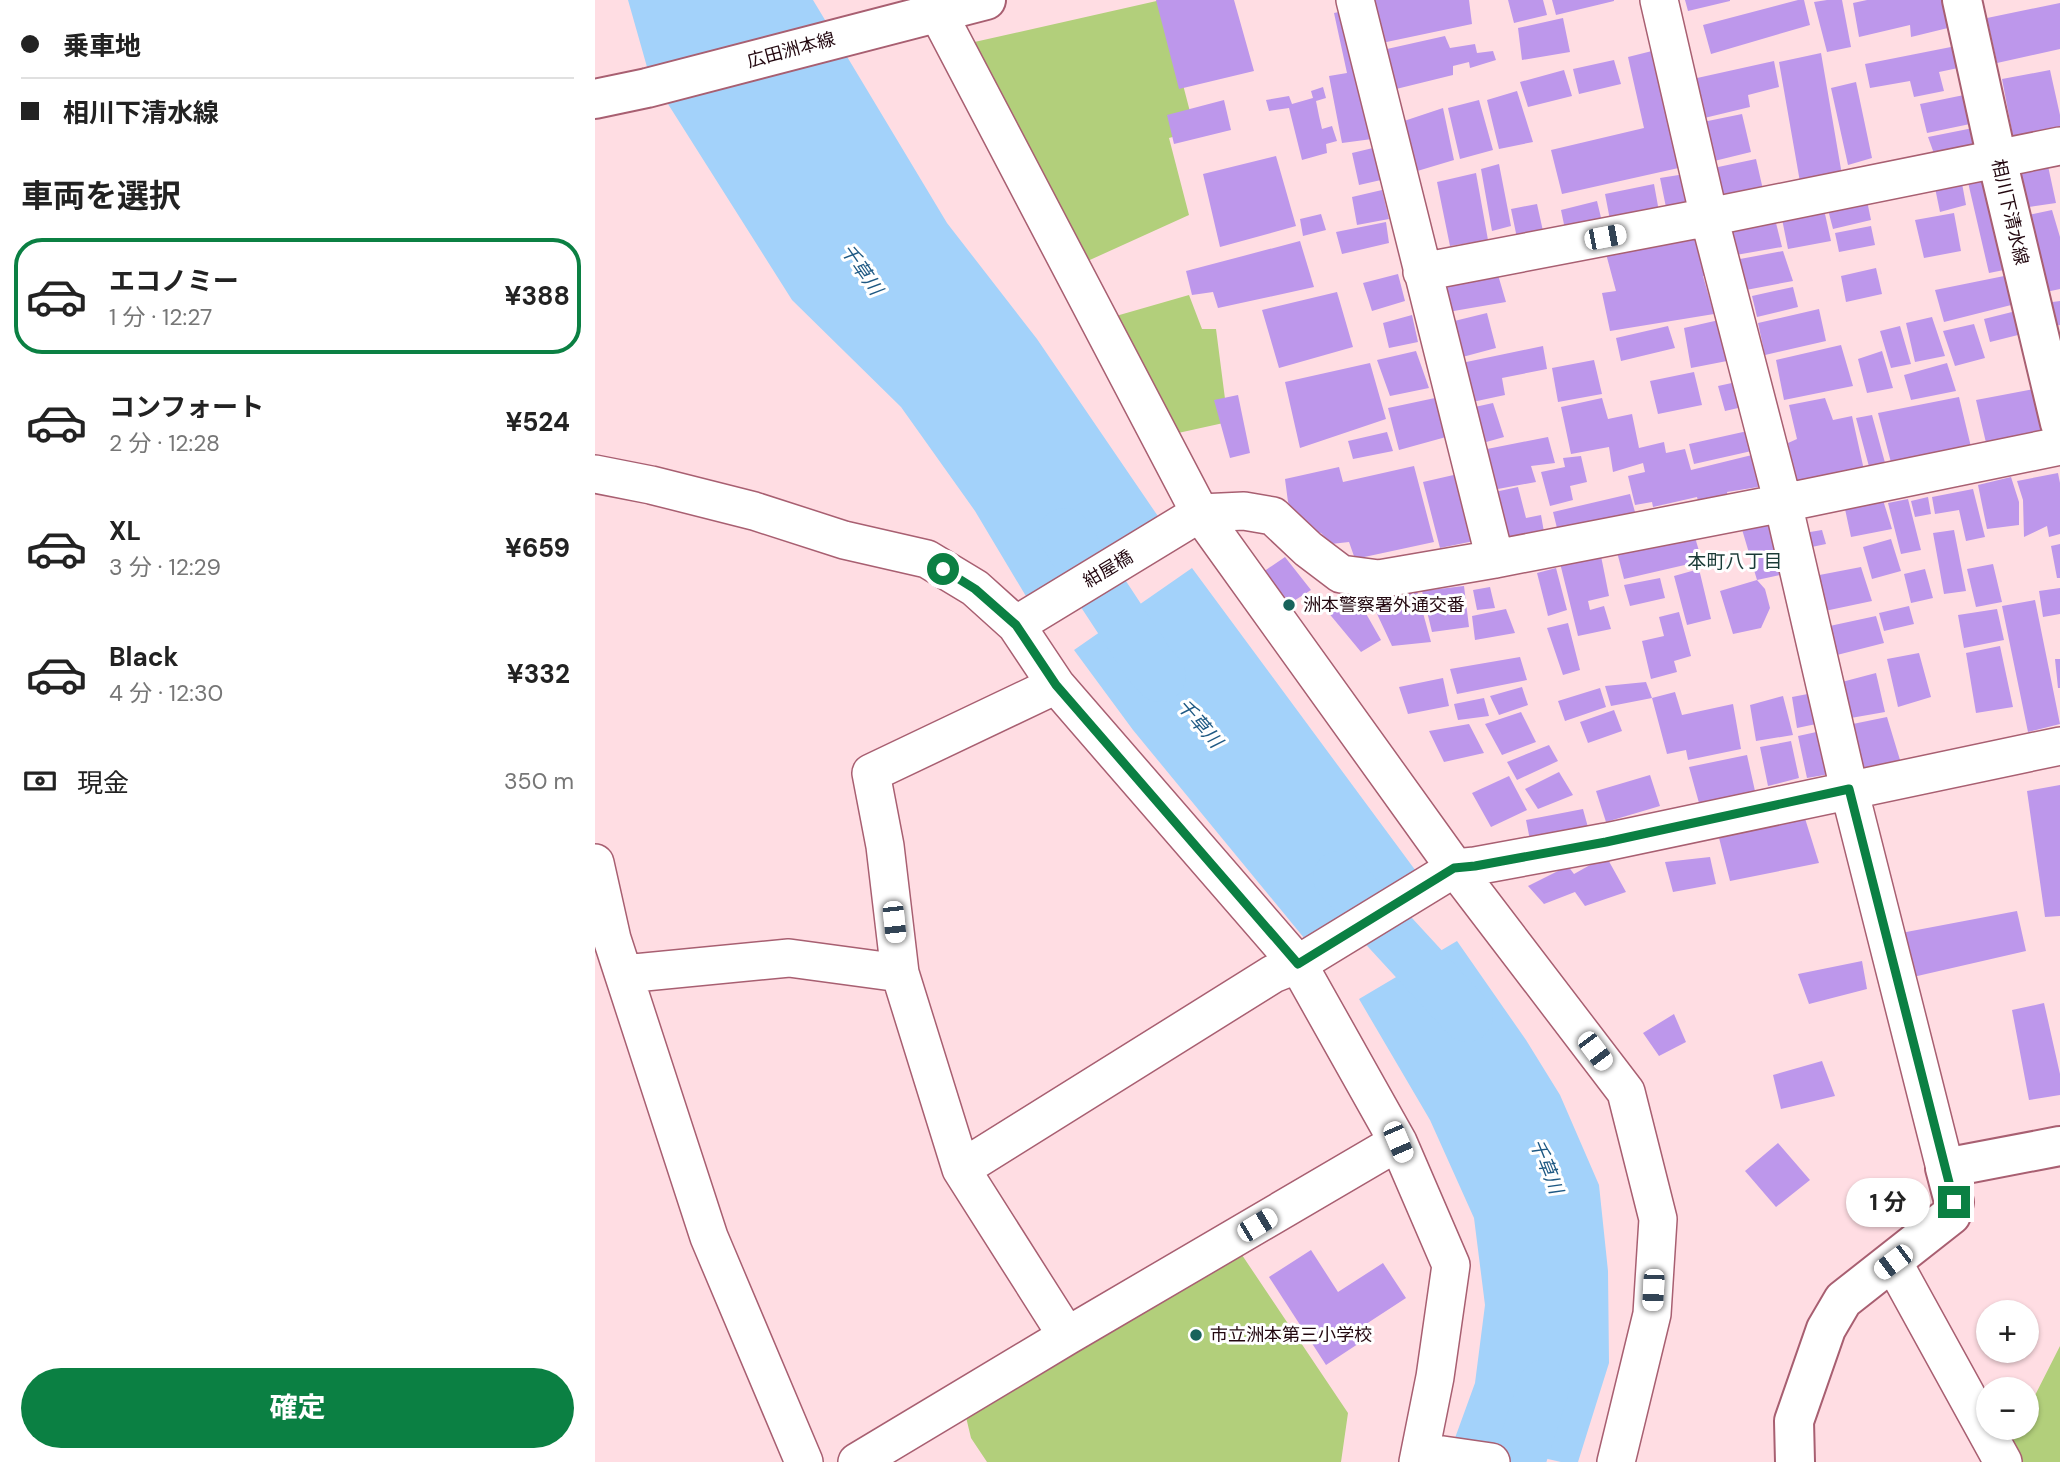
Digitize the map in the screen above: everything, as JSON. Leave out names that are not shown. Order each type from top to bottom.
[{"type":"main road","name":"広田洲本線","points":[[595,99],[647,88],[859,32],[934,6],[986,0]]},
{"type":"main road","name":"相川下清水線","points":[[1962,0],[2060,423]]},
{"type":"main road","points":[[1795,1462],[1794,1421],[1826,1329],[1843,1300],[1951,1215],[1954,1202],[1945,1168],[2060,1146]]},
{"type":"street","points":[[1355,0],[1495,559]]},
{"type":"street","points":[[1659,0],[1709,217],[1783,503],[1849,789],[1945,1168]]},
{"type":"street","points":[[934,6],[1200,513],[1454,868],[1626,1092],[1658,1219],[1652,1314],[1616,1462]]},
{"type":"street","points":[[1422,272],[2060,146]]},
{"type":"street","points":[[1200,513],[1244,511],[1273,516],[1308,549],[1341,574],[1379,579],[1783,503],[2060,446]]},
{"type":"street","points":[[595,474],[754,511],[844,540],[926,559],[975,589],[1016,625],[1056,685],[1298,964],[1398,1142],[1451,1265],[1420,1457],[1491,1462]]},
{"type":"street","name":"紺屋橋","points":[[1016,625],[1200,513]]},
{"type":"street","points":[[1056,685],[871,773],[885,846],[900,973],[961,1169],[1067,1336]]},
{"type":"street","points":[[961,1169],[1273,974],[1298,964],[1454,868],[1606,842],[2060,746]]},
{"type":"street","points":[[595,863],[604,941],[624,974],[709,1237],[804,1462]]},
{"type":"street","points":[[624,974],[789,958],[900,973]]},
{"type":"street","points":[[857,1462],[1398,1142]]},
{"type":"street","points":[[1893,1262],[2003,1462]]},
{"type":"green space","points":[[1161,0],[1195,131],[1169,138],[1189,215],[1081,264],[970,43]]},
{"type":"green space","points":[[1189,295],[1202,329],[1216,329],[1228,422],[1169,435],[1109,318]]},
{"type":"green space","name":"市立洲本第三小学校","points":[[1242,1255],[1348,1413],[1341,1462],[987,1462],[971,1438],[966,1417]]},
{"type":"green space","points":[[2060,1346],[2060,1462],[2000,1462],[2011,1440],[2039,1440],[2039,1387]]},
{"type":"water","points":[[628,0],[813,0],[947,223],[1037,339],[1166,528],[1033,608],[975,511],[901,407],[792,300],[649,74]]},
{"type":"water","points":[[1192,568],[1424,882],[1309,944],[1133,730],[1074,650]]},
{"type":"water","points":[[1457,941],[1526,1040],[1560,1095],[1599,1185],[1608,1271],[1609,1363],[1578,1462],[1561,1462],[1455,1438],[1475,1383],[1485,1305],[1474,1218],[1430,1120],[1359,999]]},
{"type":"building","points":[[1156,0],[1234,0],[1254,71],[1179,89]]},
{"type":"building","points":[[1367,0],[1469,0],[1472,24],[1377,44]]},
{"type":"building","points":[[1508,0],[1543,0],[1547,15],[1514,23]]},
{"type":"building","points":[[1552,0],[1614,0],[1614,1],[1556,15]]},
{"type":"building","points":[[1685,0],[1730,0],[1730,1],[1688,11]]},
{"type":"building","points":[[1804,0],[1810,25],[1711,54],[1703,25]]},
{"type":"building","points":[[1842,0],[1851,47],[1827,52],[1814,2]]},
{"type":"building","points":[[1867,0],[1945,0],[1952,27],[1911,37],[1910,25],[1859,37],[1853,3]]},
{"type":"building","points":[[2060,3],[2060,49],[1997,63],[1987,18]]},
{"type":"building","points":[[1344,11],[1372,139],[1342,143],[1329,76],[1347,73],[1334,13]]},
{"type":"building","points":[[1563,18],[1570,52],[1522,60],[1518,28]]},
{"type":"building","points":[[1445,36],[1450,48],[1475,44],[1477,53],[1493,51],[1496,60],[1470,68],[1469,62],[1453,66],[1453,75],[1388,91],[1378,51]]},
{"type":"building","points":[[1956,46],[1963,67],[1939,72],[1944,91],[1914,97],[1910,81],[1870,88],[1865,64]]},
{"type":"building","points":[[1656,50],[1683,167],[1562,194],[1551,150],[1644,128],[1628,57]]},
{"type":"building","points":[[1821,53],[1842,175],[1800,182],[1779,62]]},
{"type":"building","points":[[1614,60],[1621,84],[1579,94],[1573,69]]},
{"type":"building","points":[[1774,61],[1779,87],[1748,95],[1750,107],[1696,120],[1688,80]]},
{"type":"building","points":[[1564,70],[1572,96],[1528,107],[1520,82]]},
{"type":"building","points":[[2050,70],[2060,115],[2060,133],[2014,142],[2002,79]]},
{"type":"building","points":[[1856,82],[1872,158],[1848,165],[1831,88]]},
{"type":"building","points":[[1323,87],[1326,98],[1316,101],[1322,129],[1332,126],[1337,141],[1326,144],[1327,153],[1302,160],[1289,108],[1269,111],[1266,100],[1289,96],[1292,104],[1313,98],[1311,91]]},
{"type":"building","points":[[1517,91],[1533,142],[1499,149],[1487,100]]},
{"type":"building","points":[[1964,95],[1970,124],[1927,133],[1920,104]]},
{"type":"building","points":[[1224,100],[1231,130],[1174,144],[1167,115]]},
{"type":"building","points":[[1479,100],[1493,150],[1460,159],[1448,108]]},
{"type":"building","points":[[1443,108],[1454,160],[1414,172],[1404,121]]},
{"type":"building","points":[[1742,114],[1751,152],[1706,163],[1698,123]]},
{"type":"building","points":[[1973,128],[1980,150],[1936,159],[1928,137]]},
{"type":"building","points":[[1373,148],[1381,180],[1359,185],[1352,153]]},
{"type":"building","points":[[1276,156],[1296,226],[1220,247],[1203,174]]},
{"type":"building","points":[[1756,159],[1764,194],[1712,204],[1704,170]]},
{"type":"building","points":[[1499,164],[1511,226],[1492,231],[1481,169]]},
{"type":"building","points":[[2048,166],[2056,203],[2022,208],[2016,167]]},
{"type":"building","points":[[1993,172],[2014,268],[1989,273],[1967,178]]},
{"type":"building","points":[[1476,173],[1488,240],[1450,246],[1437,182]]},
{"type":"building","points":[[1685,174],[1694,210],[1668,217],[1660,178]]},
{"type":"building","points":[[1961,178],[1966,205],[1940,212],[1934,183]]},
{"type":"building","points":[[1654,184],[1660,217],[1611,225],[1605,194]]},
{"type":"building","points":[[1382,190],[1389,219],[1357,225],[1352,197]]},
{"type":"building","points":[[1866,196],[1871,220],[1833,229],[1826,202]]},
{"type":"building","points":[[1597,201],[1603,226],[1566,234],[1561,210]]},
{"type":"building","points":[[1537,204],[1545,240],[1518,243],[1511,209]]},
{"type":"building","points":[[1823,205],[1831,241],[1788,249],[1781,214]]},
{"type":"building","points":[[2052,210],[2060,237],[2060,289],[2046,292],[2024,216]]},
{"type":"building","points":[[1954,213],[1961,251],[1924,258],[1915,220]]},
{"type":"building","points":[[1321,214],[1326,230],[1303,236],[1300,219]]},
{"type":"building","points":[[1774,215],[1782,247],[1736,255],[1728,224]]},
{"type":"building","points":[[1386,222],[1389,243],[1342,254],[1336,232]]},
{"type":"building","points":[[1871,226],[1875,245],[1839,252],[1835,233]]},
{"type":"building","points":[[1702,231],[1715,274],[1703,276],[1714,314],[1610,331],[1602,293],[1616,291],[1605,250]]},
{"type":"building","points":[[1300,241],[1314,287],[1218,308],[1213,292],[1192,295],[1186,271]]},
{"type":"building","points":[[1783,251],[1793,281],[1746,290],[1740,259]]},
{"type":"building","points":[[1496,268],[1506,302],[1442,313],[1433,278]]},
{"type":"building","points":[[1876,268],[1882,294],[1846,302],[1841,276]]},
{"type":"building","points":[[2019,273],[2027,301],[1944,322],[1935,290]]},
{"type":"building","points":[[1398,274],[1405,301],[1372,311],[1363,283]]},
{"type":"building","points":[[1793,287],[1798,307],[1757,317],[1752,296]]},
{"type":"building","points":[[1337,292],[1353,347],[1279,368],[1262,310]]},
{"type":"building","points":[[2060,301],[2060,325],[2051,326],[2045,303]]},
{"type":"building","points":[[1819,309],[1826,341],[1765,355],[1758,323]]},
{"type":"building","points":[[2024,309],[2030,332],[1990,342],[1984,319]]},
{"type":"building","points":[[1487,313],[1496,348],[1455,359],[1442,324]]},
{"type":"building","points":[[1412,315],[1418,342],[1389,348],[1383,323]]},
{"type":"building","points":[[1932,317],[1945,356],[1915,362],[1906,323]]},
{"type":"building","points":[[1719,320],[1727,361],[1691,368],[1684,328]]},
{"type":"building","points":[[1974,324],[1985,358],[1955,366],[1943,331]]},
{"type":"building","points":[[1668,326],[1675,348],[1621,361],[1616,338]]},
{"type":"building","points":[[1900,326],[1911,364],[1891,368],[1880,331]]},
{"type":"building","points":[[1841,345],[1853,386],[1784,400],[1776,360]]},
{"type":"building","points":[[1543,346],[1547,369],[1502,378],[1505,395],[1463,404],[1452,365]]},
{"type":"building","points":[[1416,351],[1429,388],[1390,396],[1377,360]]},
{"type":"building","points":[[1882,351],[1893,388],[1867,393],[1858,359]]},
{"type":"building","points":[[1594,360],[1602,394],[1558,402],[1552,368]]},
{"type":"building","points":[[1370,363],[1386,419],[1300,448],[1285,382]]},
{"type":"building","points":[[1947,363],[1956,391],[1911,400],[1904,375]]},
{"type":"building","points":[[1694,372],[1702,405],[1658,414],[1650,381]]},
{"type":"building","points":[[1741,381],[1747,406],[1725,411],[1718,386]]},
{"type":"building","points":[[2039,388],[2051,434],[1987,447],[1976,400]]},
{"type":"building","points":[[1238,395],[1250,453],[1230,458],[1214,400]]},
{"type":"building","points":[[1959,397],[1972,451],[1893,470],[1878,413]]},
{"type":"building","points":[[1435,398],[1446,437],[1399,450],[1388,408]]},
{"type":"building","points":[[1602,398],[1608,419],[1632,414],[1639,448],[1664,442],[1666,453],[1685,449],[1691,470],[1756,454],[1764,486],[1727,492],[1728,498],[1699,504],[1697,497],[1653,507],[1652,502],[1635,505],[1628,476],[1645,472],[1643,463],[1613,472],[1609,447],[1571,454],[1561,407]]},
{"type":"building","points":[[1825,398],[1833,420],[1852,416],[1864,470],[1798,486],[1788,443],[1797,439],[1789,405]]},
{"type":"building","points":[[1493,403],[1504,437],[1472,446],[1461,410]]},
{"type":"building","points":[[1872,415],[1887,470],[1871,474],[1856,418]]},
{"type":"building","points":[[1752,430],[1756,450],[1694,464],[1689,444]]},
{"type":"building","points":[[1387,432],[1393,451],[1353,459],[1348,441]]},
{"type":"building","points":[[1548,437],[1555,463],[1531,466],[1536,482],[1487,491],[1477,451]]},
{"type":"building","points":[[1581,456],[1587,482],[1570,486],[1573,500],[1550,506],[1541,472],[1565,467],[1563,458]]},
{"type":"building","points":[[1414,466],[1434,542],[1355,559],[1349,542],[1331,544],[1321,533],[1311,531],[1297,519],[1288,502],[1285,479],[1339,467],[1343,482]]},
{"type":"building","points":[[2058,473],[2060,534],[2049,537],[2047,526],[2024,537],[2023,500],[2017,481]]},
{"type":"building","points":[[1458,474],[1474,541],[1440,548],[1423,482]]},
{"type":"building","points":[[2011,477],[2019,502],[2019,525],[1987,529],[1978,485]]},
{"type":"building","points":[[1518,487],[1526,518],[1541,515],[1544,532],[1504,539],[1490,493]]},
{"type":"building","points":[[1973,489],[1985,537],[1966,541],[1959,510],[1935,514],[1932,497]]},
{"type":"building","points":[[1630,494],[1635,512],[1557,528],[1553,512]]},
{"type":"building","points":[[1928,497],[1931,514],[1915,517],[1911,501]]},
{"type":"building","points":[[1908,499],[1921,550],[1901,554],[1888,503]]},
{"type":"building","points":[[1883,500],[1892,529],[1851,537],[1845,509]]},
{"type":"building","points":[[1770,519],[1785,574],[1757,580],[1741,526]]},
{"type":"building","points":[[1822,530],[1826,544],[1802,549],[1798,534]]},
{"type":"building","points":[[1954,530],[1966,591],[1944,594],[1933,533]]},
{"type":"building","points":[[1694,534],[1702,561],[1624,579],[1617,552]]},
{"type":"building","points":[[1891,539],[1901,571],[1872,579],[1863,547]]},
{"type":"building","points":[[2060,544],[2060,578],[2057,578],[2051,546]]},
{"type":"building","points":[[1601,556],[1609,596],[1588,601],[1590,610],[1604,606],[1611,629],[1578,636],[1560,563]]},
{"type":"building","points":[[1285,557],[1311,590],[1289,604],[1263,572]]},
{"type":"building","points":[[1993,564],[2002,602],[1976,607],[1967,569]]},
{"type":"building","points":[[1861,567],[1872,601],[1820,612],[1809,577]]},
{"type":"building","points":[[1556,568],[1567,610],[1548,616],[1537,573]]},
{"type":"building","points":[[1699,569],[1711,619],[1687,625],[1674,576]]},
{"type":"building","points":[[1925,569],[1933,598],[1911,603],[1904,574]]},
{"type":"building","points":[[1660,578],[1665,598],[1630,606],[1624,585]]},
{"type":"building","points":[[1757,580],[1765,589],[1770,608],[1761,628],[1733,634],[1720,591]]},
{"type":"building","points":[[1464,586],[1469,627],[1432,632],[1422,591]]},
{"type":"building","points":[[1490,587],[1495,608],[1477,610],[1473,590]]},
{"type":"building","points":[[2060,588],[2060,614],[2043,617],[2039,591]]},
{"type":"building","points":[[1417,591],[1431,642],[1392,646],[1371,601]]},
{"type":"building","points":[[2035,600],[2060,724],[2028,732],[2002,606]]},
{"type":"building","points":[[1360,603],[1381,640],[1361,652],[1327,611]]},
{"type":"building","points":[[1909,606],[1914,624],[1884,631],[1879,613]]},
{"type":"building","points":[[1506,609],[1515,633],[1475,640],[1472,616]]},
{"type":"building","points":[[1997,609],[2004,640],[1964,648],[1958,615]]},
{"type":"building","points":[[1679,612],[1691,656],[1674,661],[1677,672],[1651,679],[1642,641],[1664,636],[1659,617]]},
{"type":"building","points":[[1876,616],[1884,643],[1833,656],[1825,627]]},
{"type":"building","points":[[1568,623],[1580,670],[1563,675],[1547,628]]},
{"type":"building","points":[[2000,646],[2013,707],[1976,713],[1966,653]]},
{"type":"building","points":[[1919,653],[1931,697],[1898,707],[1887,659]]},
{"type":"building","points":[[1520,657],[1527,680],[1457,694],[1450,669]]},
{"type":"building","points":[[2055,659],[2060,659],[2060,688],[2058,688]]},
{"type":"building","points":[[1876,673],[1885,712],[1845,719],[1838,683]]},
{"type":"building","points":[[1443,678],[1449,706],[1408,714],[1399,687]]},
{"type":"building","points":[[1646,682],[1652,698],[1611,706],[1605,686]]},
{"type":"building","points":[[1522,687],[1528,705],[1499,715],[1490,696]]},
{"type":"building","points":[[1600,688],[1606,707],[1565,721],[1558,701]]},
{"type":"building","points":[[1675,692],[1682,715],[1733,704],[1741,749],[1688,760],[1686,750],[1667,754],[1652,698]]},
{"type":"building","points":[[1813,693],[1821,723],[1797,728],[1792,697]]},
{"type":"building","points":[[1783,696],[1793,735],[1756,741],[1750,705]]},
{"type":"building","points":[[1484,698],[1489,716],[1458,720],[1454,704]]},
{"type":"building","points":[[1614,710],[1622,731],[1588,743],[1580,722]]},
{"type":"building","points":[[1521,712],[1536,742],[1502,755],[1485,724]]},
{"type":"building","points":[[1887,717],[1900,760],[1856,775],[1843,726]]},
{"type":"building","points":[[1469,724],[1484,753],[1444,762],[1429,731]]},
{"type":"building","points":[[1821,731],[1830,774],[1807,778],[1798,736]]},
{"type":"building","points":[[1791,741],[1799,778],[1768,786],[1760,747]]},
{"type":"building","points":[[1549,745],[1558,761],[1517,780],[1507,762]]},
{"type":"building","points":[[1747,755],[1755,791],[1699,803],[1689,767]]},
{"type":"building","points":[[1559,772],[1573,795],[1538,809],[1525,789]]},
{"type":"building","points":[[1650,775],[1660,806],[1606,822],[1596,791]]},
{"type":"building","points":[[1509,776],[1527,810],[1491,827],[1472,793]]},
{"type":"building","points":[[2060,785],[2060,916],[2045,917],[2027,791]]},
{"type":"building","points":[[1583,809],[1589,831],[1530,840],[1526,820]]},
{"type":"building","points":[[1803,812],[1819,863],[1730,881],[1717,830]]},
{"type":"building","points":[[1606,856],[1626,892],[1585,906],[1575,892],[1544,904],[1528,886],[1568,866],[1574,874]]},
{"type":"building","points":[[1710,857],[1716,884],[1673,892],[1665,862]]},
{"type":"building","points":[[2017,911],[2026,951],[1913,977],[1901,933]]},
{"type":"building","points":[[1862,961],[1867,989],[1809,1004],[1798,974]]},
{"type":"building","points":[[2044,1003],[2060,1074],[2060,1095],[2029,1100],[2012,1010]]},
{"type":"building","points":[[1674,1014],[1686,1042],[1659,1056],[1643,1033]]},
{"type":"building","points":[[1822,1061],[1835,1096],[1781,1109],[1773,1075]]},
{"type":"building","points":[[1778,1143],[1810,1180],[1776,1207],[1745,1171]]},
{"type":"building","points":[[1311,1250],[1338,1292],[1383,1263],[1406,1298],[1360,1328],[1367,1338],[1326,1365],[1269,1277]]},
{"type":"waterway","name":"千草川","points":[[1064,534],[1150,665],[1160,676]]},
{"type":"waterway","name":"千草川","points":[[1339,877],[1467,1016]]},
{"type":"waterway","name":"千草川","points":[[1519,1462],[1544,1386]]},
{"type":"place","name":"洲本警察署外通交番","points":[[1289,605]]},
{"type":"place","name":"市立洲本第三小学校","points":[[1196,1335]]},
{"type":"district","name":"本町八丁目","points":[[1735,561]]},
{"type":"route","points":[[943,569],[975,589],[1016,625],[1056,685],[1298,964],[1454,868],[1606,842],[1849,789],[1954,1202]]}]
